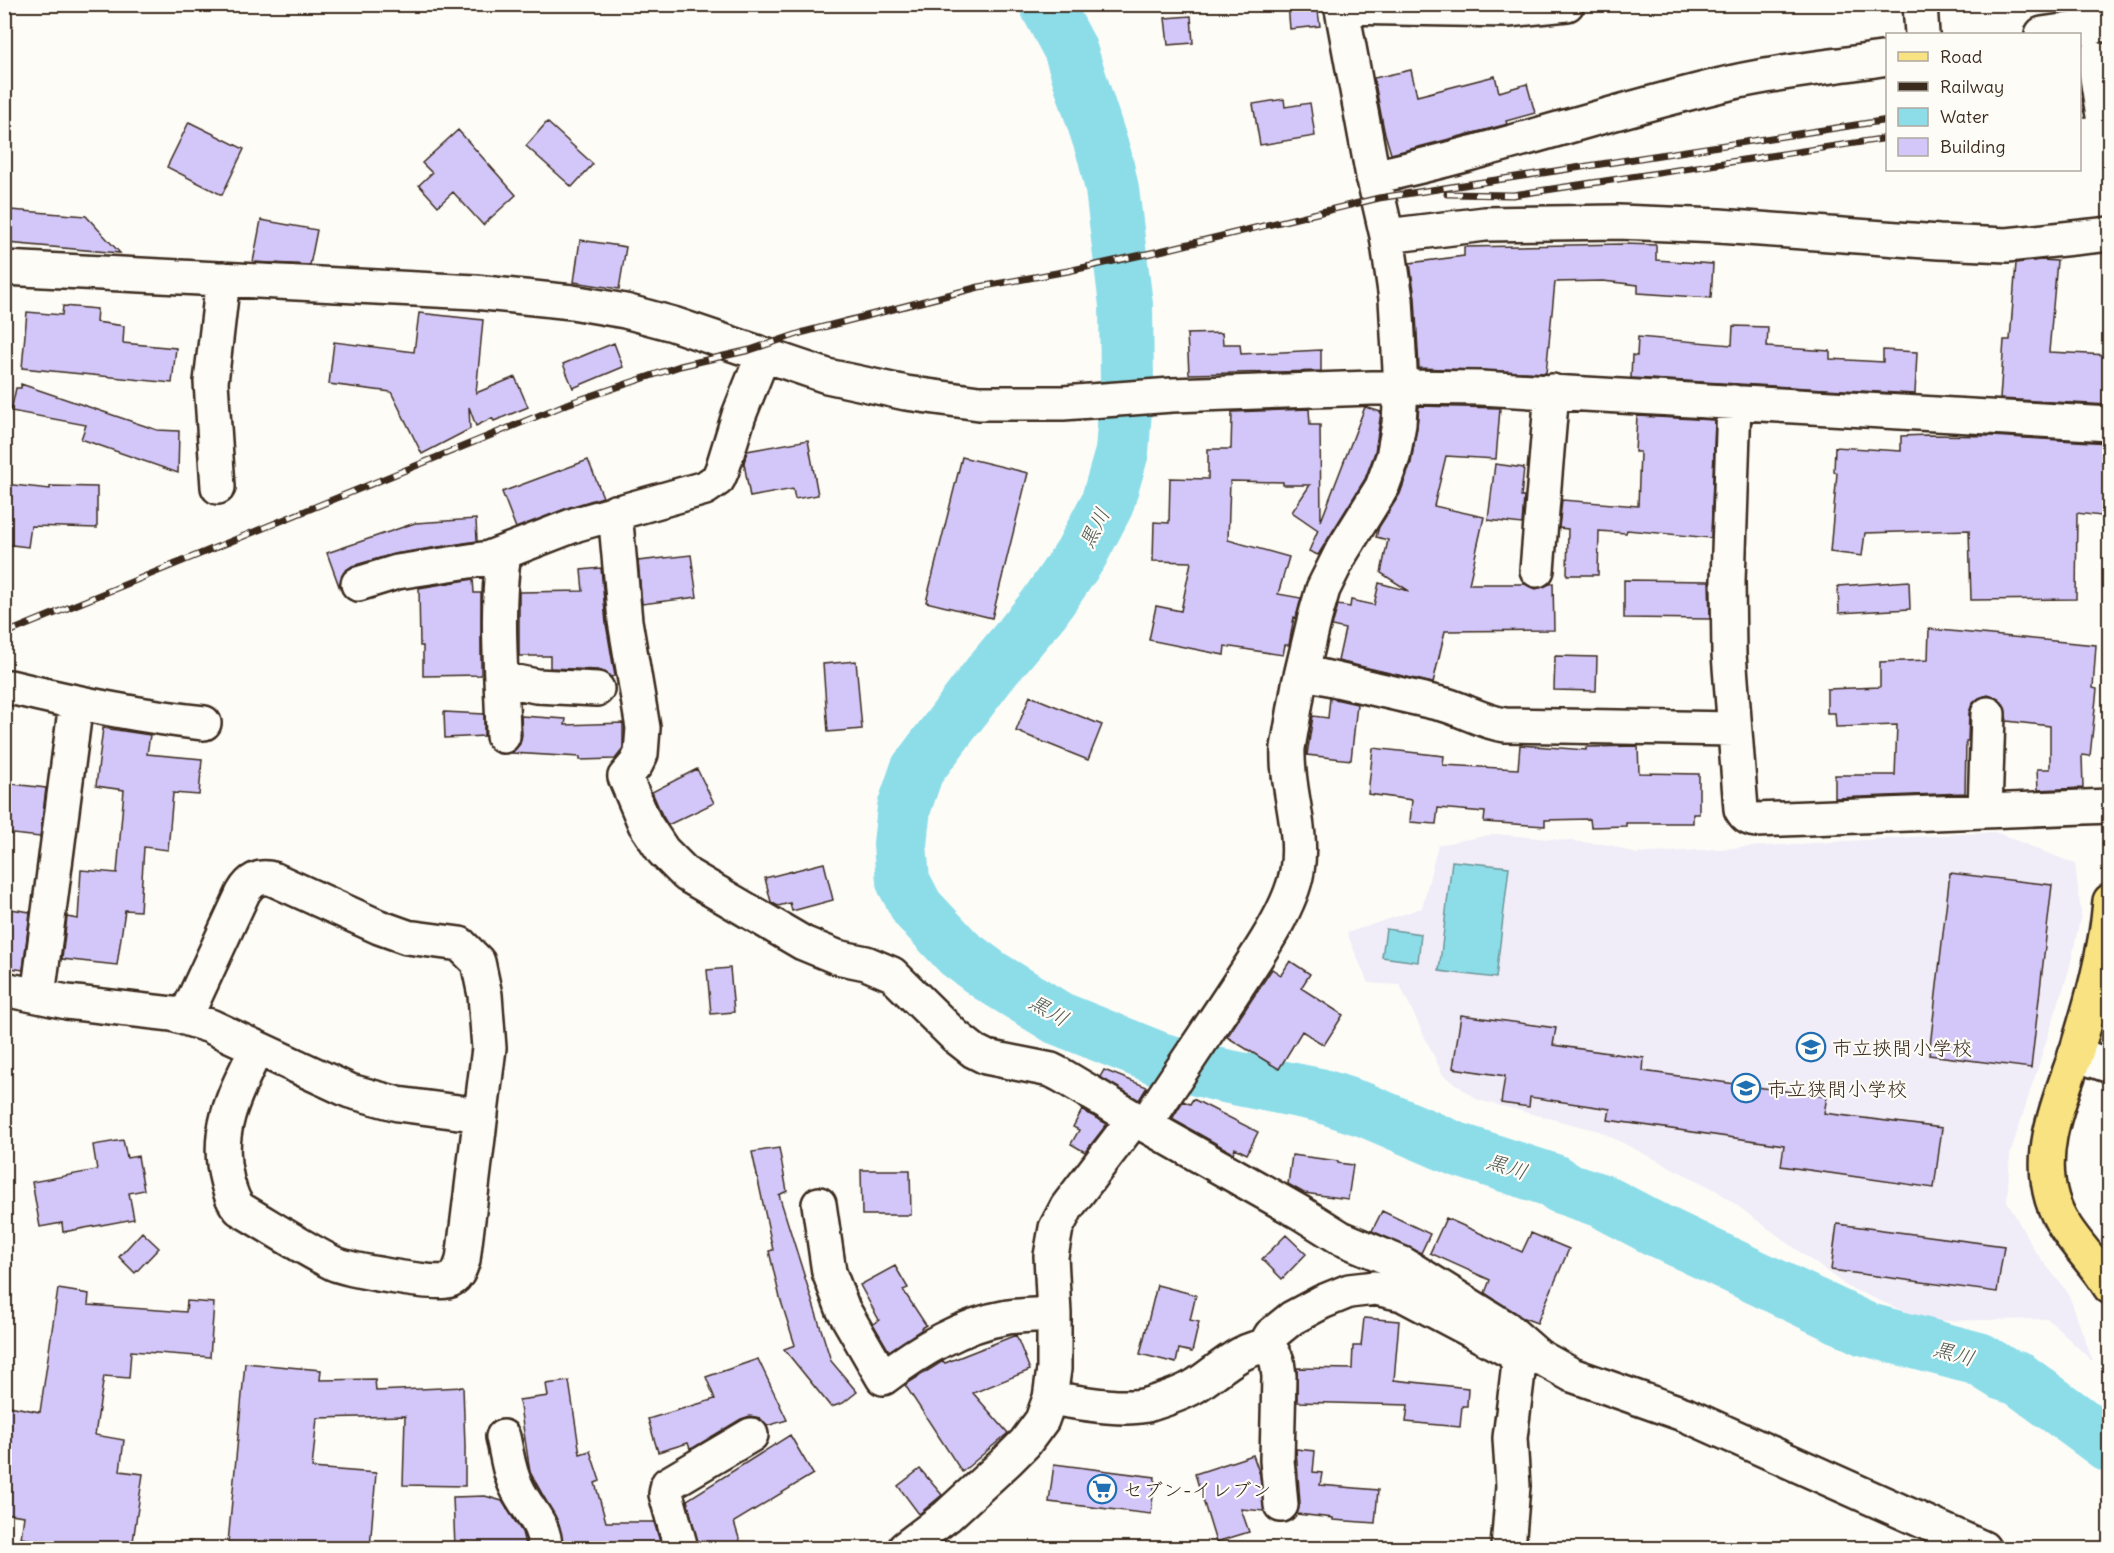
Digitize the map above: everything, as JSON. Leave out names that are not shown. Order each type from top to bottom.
[{"type":"main road","points":[[2108,919],[2096,981],[2053,1122],[2048,1175],[2052,1199],[2060,1220],[2109,1287]]},
{"type":"street","points":[[905,1548],[947,1516],[1025,1443],[1042,1420],[1050,1398],[1054,1369],[1051,1257],[1056,1228],[1067,1207],[1143,1121],[1193,1053],[1256,957],[1284,907],[1295,879],[1298,838],[1287,765],[1288,748],[1314,617],[1331,571],[1374,502],[1386,478],[1400,424],[1401,387],[1396,299],[1387,236],[1373,177],[1341,6],[1508,10],[1567,4]]},
{"type":"street","points":[[1920,4],[1922,33]]},
{"type":"street","points":[[2049,33],[2109,24]]},
{"type":"street","points":[[2094,57],[2103,116]]},
{"type":"street","points":[[1373,177],[1422,167],[1737,82],[1886,58]]},
{"type":"street","points":[[1387,236],[1485,224],[1618,222],[1719,226],[1928,242],[2007,245],[2109,234]]},
{"type":"street","points":[[4,268],[475,292],[572,302],[625,311],[673,324],[827,376],[906,393],[979,403],[1063,403],[1172,395],[1401,387],[1480,387],[2109,424]]},
{"type":"street","points":[[218,487],[211,382],[223,279]]},
{"type":"street","points":[[358,584],[397,572],[489,558],[556,531],[615,512],[705,488],[717,479],[722,470],[739,415],[764,354]]},
{"type":"street","points":[[1537,570],[1552,391]]},
{"type":"street","points":[[1734,402],[1728,581],[1729,654],[1741,809],[1749,819],[2109,806]]},
{"type":"street","points":[[615,512],[625,621],[643,728],[641,754],[625,777],[645,824],[676,866],[693,879],[802,943],[837,957],[882,968],[892,974],[955,1036],[974,1051],[986,1057],[1051,1070],[1143,1121],[1341,1238],[1403,1264],[1506,1328],[1524,1356],[1509,1445],[1513,1486],[1508,1548]]},
{"type":"street","points":[[503,736],[499,593],[504,553]]},
{"type":"street","points":[[1302,672],[1446,705],[1483,721],[1505,725],[1734,729]]},
{"type":"street","points":[[502,679],[536,686],[597,689]]},
{"type":"street","points":[[4,688],[10,687],[76,704],[204,723]]},
{"type":"street","points":[[38,996],[76,704]]},
{"type":"street","points":[[1985,811],[1988,714]]},
{"type":"street","points":[[185,1018],[247,885],[258,878],[273,879],[379,927],[407,937],[460,945],[478,962],[485,994],[489,1037],[463,1260],[459,1273],[449,1281],[437,1282],[367,1272],[335,1263],[234,1204],[225,1173],[223,1155],[225,1123],[230,1104],[257,1047]]},
{"type":"street","points":[[4,989],[68,1002],[172,1014],[210,1026],[350,1091],[398,1104],[481,1115]]},
{"type":"street","points":[[2075,1054],[2109,1066]]},
{"type":"street","points":[[819,1204],[829,1272],[843,1309],[883,1378],[918,1352],[974,1326],[1009,1317],[1054,1314]]},
{"type":"street","points":[[1264,1347],[1271,1335],[1292,1318],[1348,1291],[1375,1288],[1402,1294],[1512,1352],[1547,1362],[1572,1375],[1686,1415],[1983,1548]]},
{"type":"street","points":[[1050,1398],[1123,1407],[1142,1406],[1184,1392],[1252,1348],[1264,1347],[1273,1353],[1277,1361],[1279,1376],[1277,1460],[1281,1505]]},
{"type":"street","points":[[681,1548],[666,1494],[668,1484],[751,1435]]},
{"type":"street","points":[[503,1437],[517,1490],[543,1529],[545,1548]]},
{"type":"shaded area","name":"市立狭間小学校","points":[[1995,832],[2075,864],[2081,914],[2069,970],[2010,1154],[2007,1201],[2034,1250],[2068,1293],[2093,1362],[2048,1319],[1927,1321],[1848,1287],[1716,1190],[1599,1131],[1478,1100],[1443,1075],[1400,985],[1368,983],[1347,933],[1422,908],[1438,845],[1495,834],[1611,845],[1636,854]]},
{"type":"water","points":[[1452,861],[1509,867],[1496,978],[1439,971]]},
{"type":"water","points":[[1386,929],[1421,934],[1418,962],[1382,957]]},
{"type":"building","points":[[1288,4],[1317,4],[1320,26],[1290,29]]},
{"type":"building","points":[[1191,16],[1193,43],[1168,45],[1165,18]]},
{"type":"building","points":[[1411,70],[1417,96],[1495,76],[1499,92],[1527,84],[1535,113],[1506,121],[1507,124],[1504,125],[1391,154],[1374,78]]},
{"type":"building","points":[[1284,99],[1285,107],[1310,103],[1315,136],[1260,145],[1253,104]]},
{"type":"building","points":[[189,122],[244,149],[222,195],[167,167]]},
{"type":"building","points":[[547,122],[593,164],[572,187],[526,146]]},
{"type":"building","points":[[458,130],[516,195],[483,225],[453,192],[438,206],[419,185],[432,173],[422,163]]},
{"type":"building","points":[[10,210],[86,216],[120,253],[7,243]]},
{"type":"building","points":[[261,220],[317,230],[310,265],[253,262]]},
{"type":"building","points":[[580,240],[626,247],[619,289],[574,282]]},
{"type":"building","points":[[1656,245],[1656,260],[1713,264],[1711,298],[1638,293],[1638,285],[1603,281],[1555,282],[1546,373],[1419,368],[1415,298],[1410,263],[1464,256],[1464,247]]},
{"type":"building","points":[[2057,261],[2049,352],[2109,355],[2109,405],[2000,399],[2004,340],[2010,340],[2016,263]]},
{"type":"building","points":[[63,306],[97,309],[96,322],[124,326],[123,343],[176,348],[172,383],[22,368],[27,312],[62,315]]},
{"type":"building","points":[[419,313],[483,320],[476,393],[515,377],[528,407],[494,421],[492,418],[476,426],[469,407],[470,429],[422,454],[391,392],[329,384],[334,342],[414,352]]},
{"type":"building","points":[[1733,326],[1768,327],[1767,347],[1830,351],[1830,359],[1883,362],[1883,350],[1917,352],[1915,394],[1631,378],[1632,355],[1637,356],[1638,337],[1732,345]]},
{"type":"building","points":[[1222,333],[1223,344],[1240,344],[1241,354],[1321,350],[1321,371],[1189,374],[1187,334]]},
{"type":"building","points":[[614,343],[623,367],[573,388],[563,364]]},
{"type":"building","points":[[21,384],[157,430],[179,431],[178,473],[81,439],[86,425],[11,411],[16,388],[21,388]]},
{"type":"building","points":[[1419,406],[1500,408],[1496,459],[1446,456],[1434,506],[1484,517],[1469,584],[1525,584],[1536,589],[1553,583],[1554,630],[1445,631],[1433,683],[1338,661],[1345,629],[1332,626],[1338,605],[1350,607],[1351,600],[1374,605],[1379,583],[1409,591],[1381,573],[1388,540],[1376,537],[1379,527],[1400,494],[1411,463]]},
{"type":"building","points":[[1365,407],[1381,412],[1375,452],[1365,479],[1318,555],[1309,551],[1318,530],[1292,512],[1310,485],[1230,481],[1228,540],[1289,557],[1278,594],[1301,598],[1296,618],[1294,617],[1289,645],[1285,645],[1283,655],[1225,646],[1224,655],[1149,640],[1156,606],[1181,611],[1191,562],[1153,561],[1154,522],[1169,523],[1170,478],[1208,479],[1208,449],[1231,449],[1232,412],[1309,409],[1310,425],[1320,425],[1321,521]]},
{"type":"building","points":[[1637,416],[1715,420],[1711,538],[1627,530],[1626,533],[1599,531],[1598,575],[1567,575],[1568,529],[1559,528],[1562,500],[1638,506],[1640,452],[1635,452]]},
{"type":"building","points":[[1901,436],[1992,436],[2109,443],[2109,517],[2077,513],[2076,599],[1971,600],[1969,530],[1865,533],[1862,556],[1830,552],[1837,473],[1834,472],[1835,447],[1901,451]]},
{"type":"building","points":[[808,440],[818,495],[795,499],[793,489],[750,497],[744,463],[747,451]]},
{"type":"building","points":[[962,457],[1028,473],[992,618],[926,602]]},
{"type":"building","points":[[588,460],[603,497],[516,528],[502,492]]},
{"type":"building","points":[[1495,464],[1524,468],[1521,497],[1524,497],[1522,524],[1488,520]]},
{"type":"building","points":[[4,484],[50,489],[50,486],[97,487],[97,528],[31,526],[28,547],[4,544]]},
{"type":"building","points":[[476,519],[477,541],[394,554],[352,566],[344,572],[339,586],[327,553],[415,523]]},
{"type":"building","points":[[691,555],[697,597],[642,604],[638,561]]},
{"type":"building","points":[[601,568],[606,624],[615,676],[610,677],[607,673],[598,670],[550,668],[550,656],[519,656],[519,592],[583,591],[581,570]]},
{"type":"building","points":[[473,579],[474,593],[481,593],[481,675],[423,676],[419,588]]},
{"type":"building","points":[[1624,580],[1709,581],[1710,619],[1624,618]]},
{"type":"building","points":[[1909,581],[1910,609],[1839,613],[1838,586]]},
{"type":"building","points":[[1929,629],[2096,645],[2093,688],[2097,689],[2090,756],[2082,755],[2083,788],[2038,790],[2037,769],[2050,769],[2050,726],[2007,721],[2004,705],[1997,698],[1988,695],[1972,704],[1969,713],[1965,793],[1835,798],[1835,775],[1895,775],[1897,725],[1836,727],[1835,713],[1827,713],[1827,689],[1880,687],[1880,662],[1928,660]]},
{"type":"building","points":[[1555,656],[1597,657],[1596,691],[1554,690]]},
{"type":"building","points":[[856,661],[862,729],[828,732],[823,664]]},
{"type":"building","points":[[1030,696],[1102,725],[1088,760],[1016,731]]},
{"type":"building","points":[[1330,698],[1357,704],[1351,760],[1307,755],[1313,716],[1328,718]]},
{"type":"building","points":[[444,712],[484,714],[484,736],[445,738]]},
{"type":"building","points":[[521,716],[566,719],[565,725],[623,723],[623,749],[615,759],[580,760],[580,757],[512,753],[520,744]]},
{"type":"building","points":[[103,728],[150,735],[147,754],[202,759],[199,795],[173,793],[168,850],[144,847],[140,911],[125,910],[117,965],[62,959],[67,917],[78,919],[81,870],[117,873],[124,790],[96,786]]},
{"type":"building","points":[[1520,745],[1586,750],[1586,747],[1638,746],[1639,773],[1699,774],[1699,814],[1693,814],[1693,823],[1626,823],[1626,826],[1591,827],[1590,819],[1545,820],[1545,826],[1484,822],[1485,812],[1438,808],[1436,824],[1410,822],[1412,800],[1368,794],[1373,748],[1444,756],[1443,765],[1518,769]]},
{"type":"building","points":[[697,769],[714,803],[668,825],[652,792]]},
{"type":"building","points":[[4,783],[46,788],[40,837],[4,833]]},
{"type":"building","points":[[824,863],[833,900],[792,911],[790,903],[778,906],[771,902],[765,878]]},
{"type":"building","points":[[1950,873],[2052,885],[2031,1068],[1929,1055]]},
{"type":"building","points":[[4,908],[30,912],[23,970],[4,967]]},
{"type":"building","points":[[1290,961],[1310,974],[1301,988],[1343,1015],[1324,1045],[1302,1031],[1279,1069],[1227,1037],[1272,969],[1281,975]]},
{"type":"building","points":[[730,968],[734,1012],[711,1014],[707,970]]},
{"type":"building","points":[[1461,1015],[1556,1028],[1553,1045],[1644,1058],[1643,1071],[1827,1097],[1824,1113],[1942,1128],[1934,1188],[1781,1166],[1784,1145],[1608,1120],[1610,1109],[1530,1097],[1529,1107],[1501,1103],[1505,1076],[1453,1068]]},
{"type":"building","points":[[1104,1070],[1147,1087],[1139,1100],[1100,1077]]},
{"type":"building","points":[[1193,1099],[1258,1132],[1247,1154],[1235,1148],[1233,1153],[1172,1119],[1183,1101],[1190,1104]]},
{"type":"building","points":[[1082,1110],[1107,1124],[1085,1152],[1071,1144],[1079,1130],[1073,1127]]},
{"type":"building","points":[[123,1140],[127,1158],[138,1156],[144,1190],[129,1193],[134,1219],[63,1232],[62,1223],[40,1227],[32,1182],[97,1170],[93,1145]]},
{"type":"building","points":[[779,1148],[787,1191],[779,1195],[831,1361],[857,1392],[843,1403],[831,1407],[784,1349],[795,1345],[780,1298],[769,1251],[773,1250],[752,1152]]},
{"type":"building","points":[[1292,1155],[1353,1165],[1348,1199],[1304,1193],[1288,1184]]},
{"type":"building","points":[[861,1170],[910,1170],[911,1215],[862,1215]]},
{"type":"building","points":[[1382,1211],[1430,1234],[1421,1253],[1372,1231]]},
{"type":"building","points":[[1446,1218],[1522,1252],[1531,1233],[1569,1249],[1537,1323],[1521,1317],[1485,1293],[1490,1280],[1430,1253]]},
{"type":"building","points":[[1837,1224],[2004,1246],[1997,1292],[1831,1270]]},
{"type":"building","points":[[142,1232],[159,1248],[135,1273],[119,1257]]},
{"type":"building","points":[[1286,1235],[1306,1254],[1282,1279],[1262,1259]]},
{"type":"building","points":[[895,1266],[908,1288],[903,1290],[926,1325],[889,1351],[873,1324],[879,1320],[860,1285]]},
{"type":"building","points":[[1157,1285],[1196,1295],[1190,1320],[1199,1322],[1192,1352],[1179,1349],[1176,1363],[1140,1354]]},
{"type":"building","points":[[58,1289],[89,1294],[88,1305],[186,1312],[187,1301],[214,1303],[210,1357],[131,1351],[129,1378],[104,1376],[95,1435],[124,1440],[120,1471],[143,1474],[132,1548],[92,1548],[21,1538],[24,1516],[4,1513],[4,1405],[40,1412]]},
{"type":"building","points":[[1364,1318],[1399,1321],[1394,1380],[1468,1388],[1467,1406],[1462,1406],[1460,1427],[1406,1422],[1408,1405],[1297,1402],[1297,1368],[1352,1369],[1353,1346],[1361,1346]]},
{"type":"building","points":[[1016,1335],[1030,1370],[973,1393],[1008,1433],[962,1472],[905,1385],[943,1361],[945,1363]]},
{"type":"building","points":[[758,1359],[787,1420],[767,1426],[760,1418],[750,1416],[693,1448],[690,1449],[688,1443],[658,1452],[648,1419],[715,1399],[706,1377]]},
{"type":"building","points":[[245,1363],[321,1370],[320,1380],[375,1379],[376,1391],[463,1387],[465,1486],[403,1485],[405,1416],[317,1418],[312,1468],[376,1473],[370,1548],[287,1548],[228,1543]]},
{"type":"building","points":[[569,1381],[580,1454],[590,1451],[600,1481],[595,1483],[606,1522],[654,1522],[662,1548],[563,1548],[559,1524],[530,1472],[519,1400],[548,1396],[546,1384]]},
{"type":"building","points":[[790,1435],[813,1474],[734,1522],[742,1548],[699,1548],[687,1500]]},
{"type":"building","points":[[1296,1449],[1315,1451],[1313,1472],[1322,1473],[1320,1485],[1378,1490],[1375,1523],[1333,1520],[1333,1518],[1297,1514],[1300,1503]]},
{"type":"building","points":[[1253,1455],[1260,1475],[1264,1511],[1241,1509],[1249,1532],[1216,1542],[1195,1474]]},
{"type":"building","name":"セブン-イレブン","points":[[1054,1464],[1155,1477],[1151,1514],[1049,1502]]},
{"type":"building","points":[[920,1469],[942,1495],[919,1514],[898,1486]]},
{"type":"building","points":[[485,1496],[502,1501],[522,1532],[526,1548],[455,1548],[453,1497]]},
{"type":"waterway","name":"黒川","points":[[1046,4],[1070,49],[1105,157],[1112,189],[1126,305],[1127,383],[1122,452],[1107,504],[1081,554],[1044,608],[991,672],[917,770],[904,808],[900,844],[903,881],[917,908],[959,953],[990,976],[1058,1018],[1160,1059],[1220,1075],[1319,1095],[1365,1110],[1456,1149],[1554,1181],[1561,1187],[1602,1201],[1657,1230],[1865,1329],[1979,1359],[2003,1374],[2019,1379],[2110,1446]]},
{"type":"railway","points":[[2081,91],[2110,86]]},
{"type":"railway","points":[[2081,109],[2110,105]]},
{"type":"railway","points":[[4,634],[567,404],[680,366],[750,350],[804,332],[979,287],[1160,251],[1379,198],[1886,120]]},
{"type":"railway","points":[[1447,194],[1513,195],[1886,138]]},
{"type":"place","name":"市立挾間小学校","points":[[1811,1047]]},
{"type":"place","name":"市立狭間小学校","points":[[1746,1088]]},
{"type":"place","name":"セブン-イレブン","points":[[1102,1489]]}]
